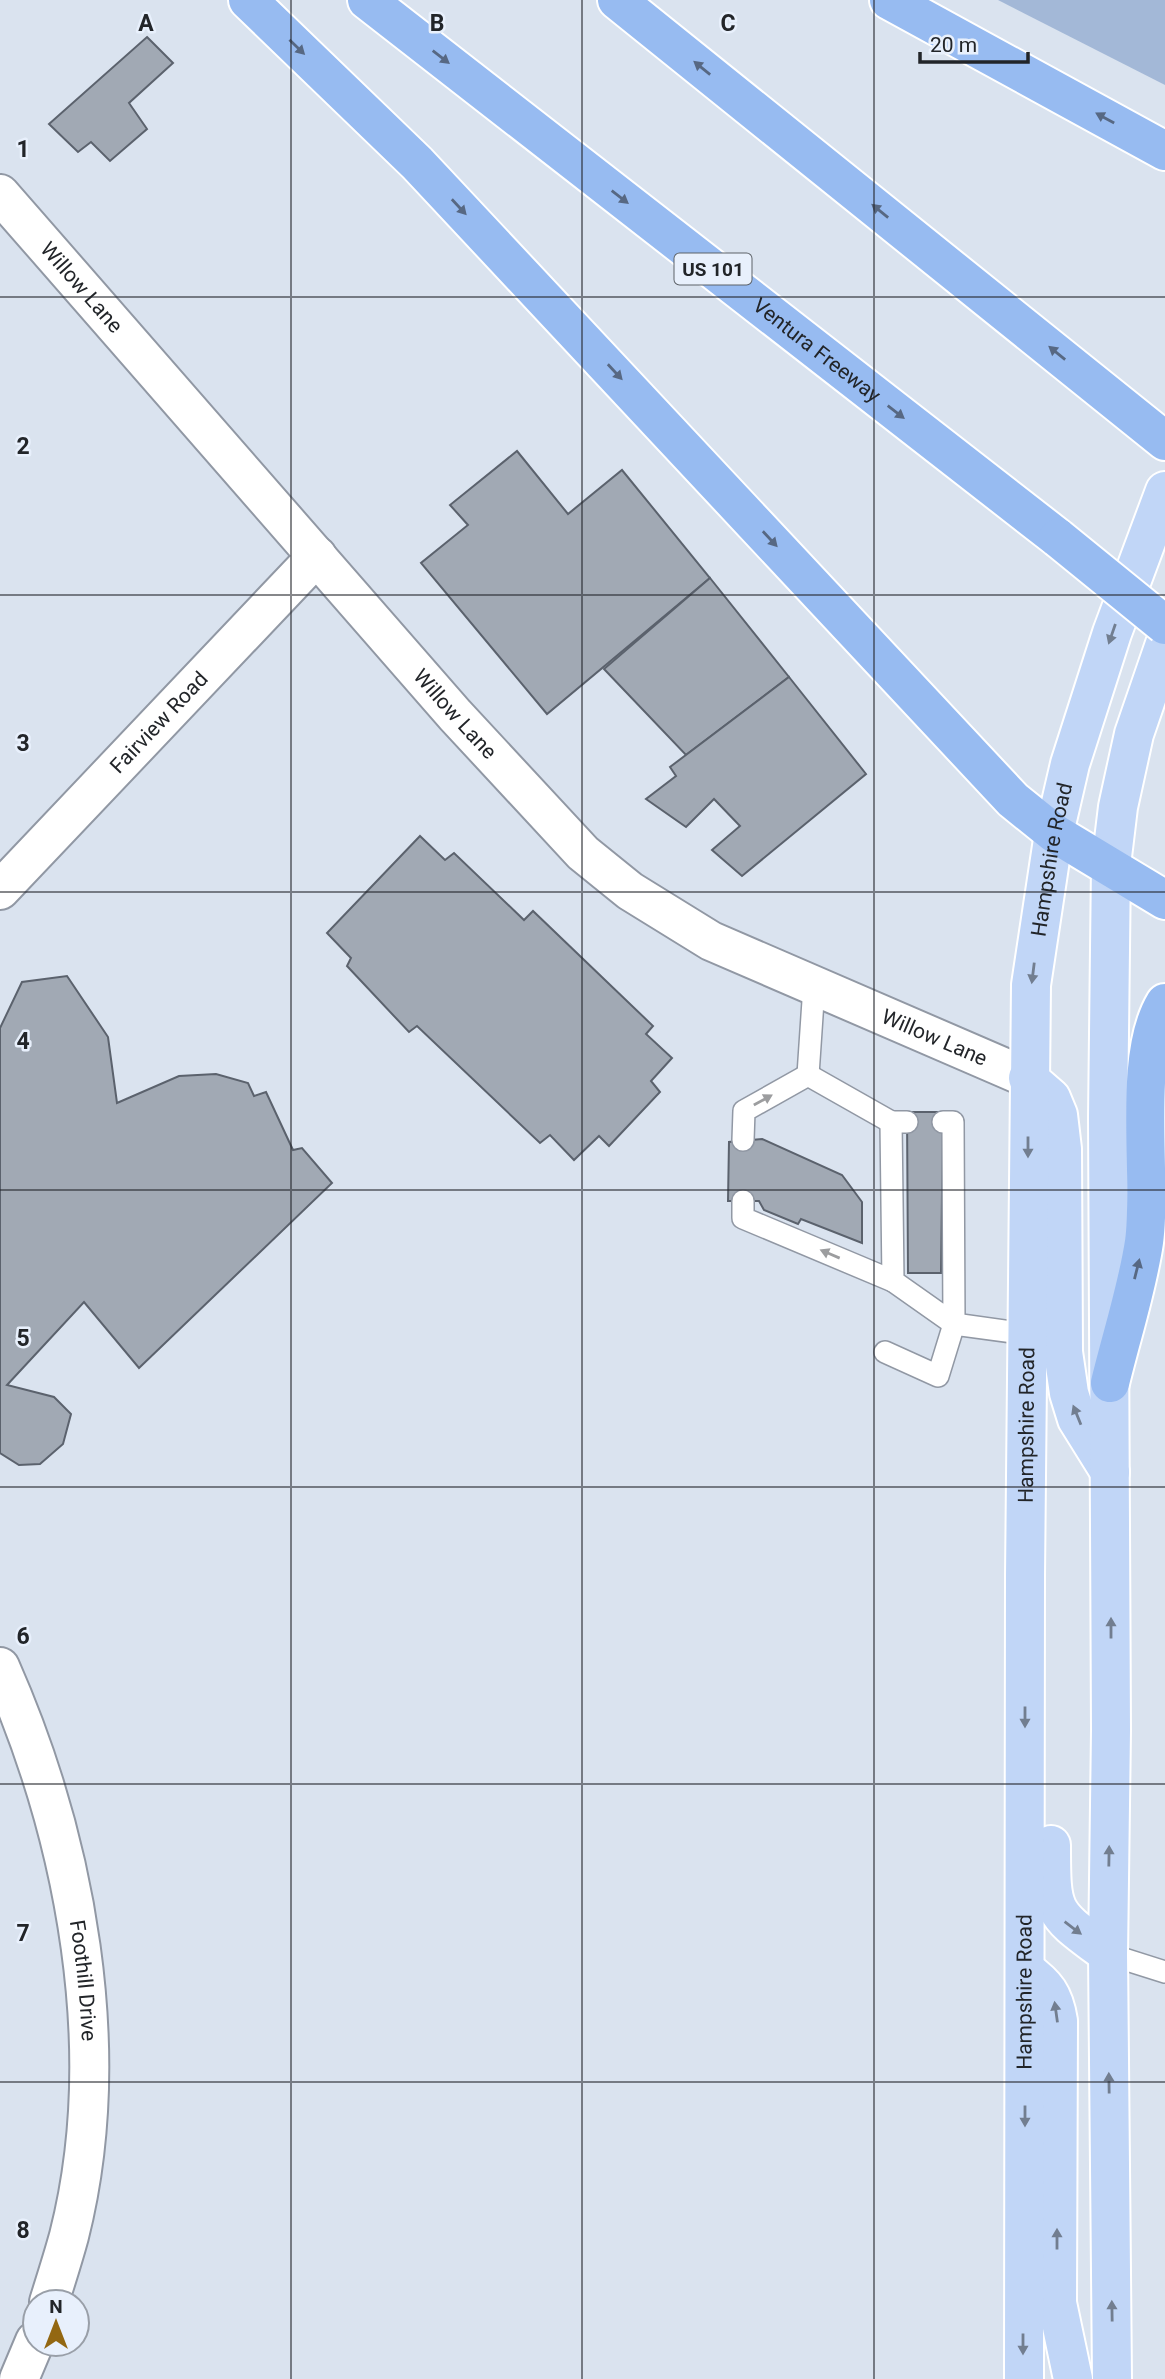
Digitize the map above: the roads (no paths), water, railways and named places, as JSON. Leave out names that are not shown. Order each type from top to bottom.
[{"type":"highway","points":[[248,0],[417,163],[1006,794],[1054,832],[1165,900]]},
{"type":"highway","name":"Ventura Freeway","points":[[367,0],[1058,538],[1165,625]]},
{"type":"highway","points":[[617,0],[1165,441]]},
{"type":"highway","points":[[889,0],[1165,151]]},
{"type":"highway","points":[[1110,1383],[1144,1241],[1155,1130],[1150,1054],[1156,1018],[1165,1003]]},
{"type":"main road","name":"Hampshire Road","points":[[1024,2379],[1028,1078],[1031,985],[1054,832],[1070,764],[1112,634],[1165,491]]},
{"type":"main road","points":[[1112,2379],[1108,1954],[1111,1474],[1108,1118],[1111,865],[1118,807],[1134,734],[1165,645]]},
{"type":"main road","points":[[1028,1078],[1051,1098],[1058,1115],[1062,1149],[1063,1352],[1069,1393],[1077,1419],[1111,1474]]},
{"type":"main road","points":[[1026,1576],[1052,1709],[1051,1893],[1061,1919],[1108,1954]]},
{"type":"main road","points":[[1026,1969],[1045,1984],[1054,1999],[1058,2021],[1057,2303],[1073,2379]]},
{"type":"street","name":"Willow Lane","points":[[0,194],[455,715],[583,853],[630,891],[711,941],[1028,1078]]},
{"type":"street","name":"Fairview Road","points":[[0,890],[317,556]]},
{"type":"street","points":[[1108,1118],[1155,1130]]},
{"type":"street","name":"Foothill Drive","points":[[0,1667],[39,1766],[60,1838],[80,1937],[89,2057],[83,2151],[69,2235],[53,2288]]},
{"type":"street","points":[[19,2379],[28,2358]]},
{"type":"lane","points":[[808,1075],[814,986]]},
{"type":"lane","points":[[808,1075],[899,1122],[900,1233],[893,1280]]},
{"type":"lane","points":[[743,1140],[744,1111],[808,1075]]},
{"type":"lane","points":[[885,1352],[938,1376],[954,1324],[948,1234],[948,1158],[953,1122],[943,1122]]},
{"type":"lane","points":[[743,1201],[743,1217],[893,1280],[954,1324],[1027,1335]]},
{"type":"lane","points":[[1108,1954],[1165,1972]]}]
